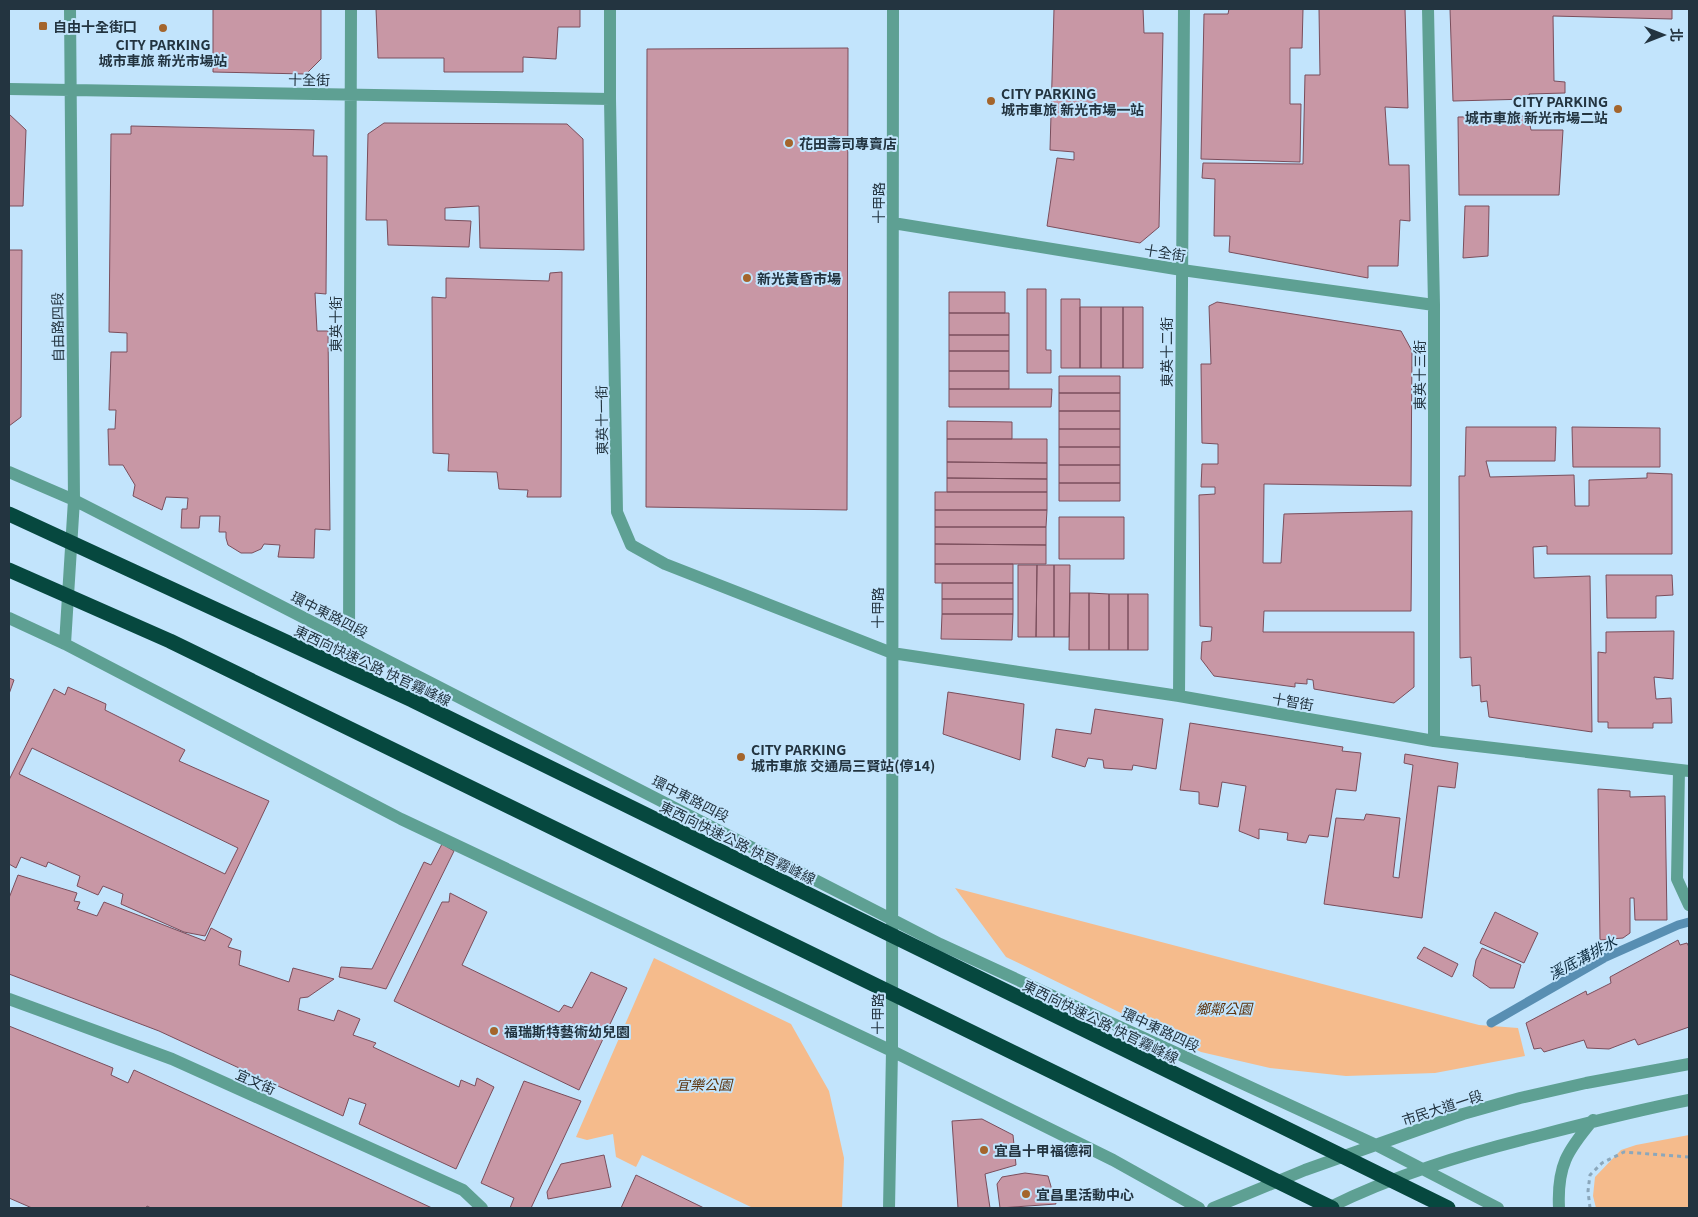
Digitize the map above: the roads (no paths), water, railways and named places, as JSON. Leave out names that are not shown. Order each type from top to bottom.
[{"type":"highway","name":"東西向快速公路 快官霧峰線","points":[[9,514],[412,700],[1448,1208]]},
{"type":"highway","points":[[9,570],[170,641],[1332,1208]]},
{"type":"street","name":"自由路四段","points":[[66,644],[74,500],[70,9]]},
{"type":"street","name":"東英十街","points":[[349,640],[351,9]]},
{"type":"street","name":"東英十一街","points":[[610,9],[617,512],[631,545],[665,564],[892,654]]},
{"type":"street","name":"十甲路","points":[[889,1208],[892,1051],[893,9]]},
{"type":"street","name":"東英十二街","points":[[1179,696],[1184,9]]},
{"type":"street","name":"東英十三街","points":[[1428,9],[1434,305],[1434,741]]},
{"type":"street","name":"十全街","points":[[9,89],[610,99]]},
{"type":"street","name":"十全街","points":[[893,223],[1182,270],[1434,305]]},
{"type":"street","name":"環中東路四段","points":[[9,472],[74,500],[940,944],[1376,1145],[1498,1208]]},
{"type":"street","points":[[9,618],[66,644],[401,819],[892,1051],[1113,1160],[1199,1208]]},
{"type":"street","name":"十智街","points":[[892,654],[1179,696],[1434,741],[1684,770]]},
{"type":"street","points":[[1684,770],[1677,879],[1689,905]]},
{"type":"street","name":"宜文街","points":[[9,999],[172,1059],[463,1190],[482,1208]]},
{"type":"street","name":"市民大道一段","points":[[1213,1208],[1305,1170],[1463,1114],[1520,1098],[1689,1064]]},
{"type":"street","points":[[1328,1208],[1354,1195],[1455,1157],[1593,1120],[1689,1100]]},
{"type":"street","points":[[1558,1208],[1559,1183],[1564,1161],[1593,1120]]},
{"type":"waterway","name":"溪底溝排水","points":[[1491,1023],[1604,958],[1678,925],[1689,922]]},
{"type":"place","name":"自由十全街口","points":[[43,26]]},
{"type":"place","name":"CITY PARKING 城市車旅 新光市場站","points":[[163,28]]},
{"type":"place","name":"CITY PARKING 城市車旅 新光市場一站","points":[[991,101]]},
{"type":"place","name":"CITY PARKING 城市車旅 新光市場二站","points":[[1618,109]]},
{"type":"place","name":"花田壽司專賣店","points":[[789,143]]},
{"type":"place","name":"新光黃昏市場","points":[[747,278]]},
{"type":"place","name":"CITY PARKING 城市車旅 交通局三賢站(停14)","points":[[741,757]]},
{"type":"place","name":"福瑞斯特藝術幼兒園","points":[[494,1031]]},
{"type":"place","name":"宜昌十甲福德祠","points":[[984,1150]]},
{"type":"place","name":"宜昌里活動中心","points":[[1026,1194]]},
{"type":"park label","name":"鄉鄰公園","points":[[1224,1008]]},
{"type":"park label","name":"宜樂公園","points":[[704,1084]]}]
